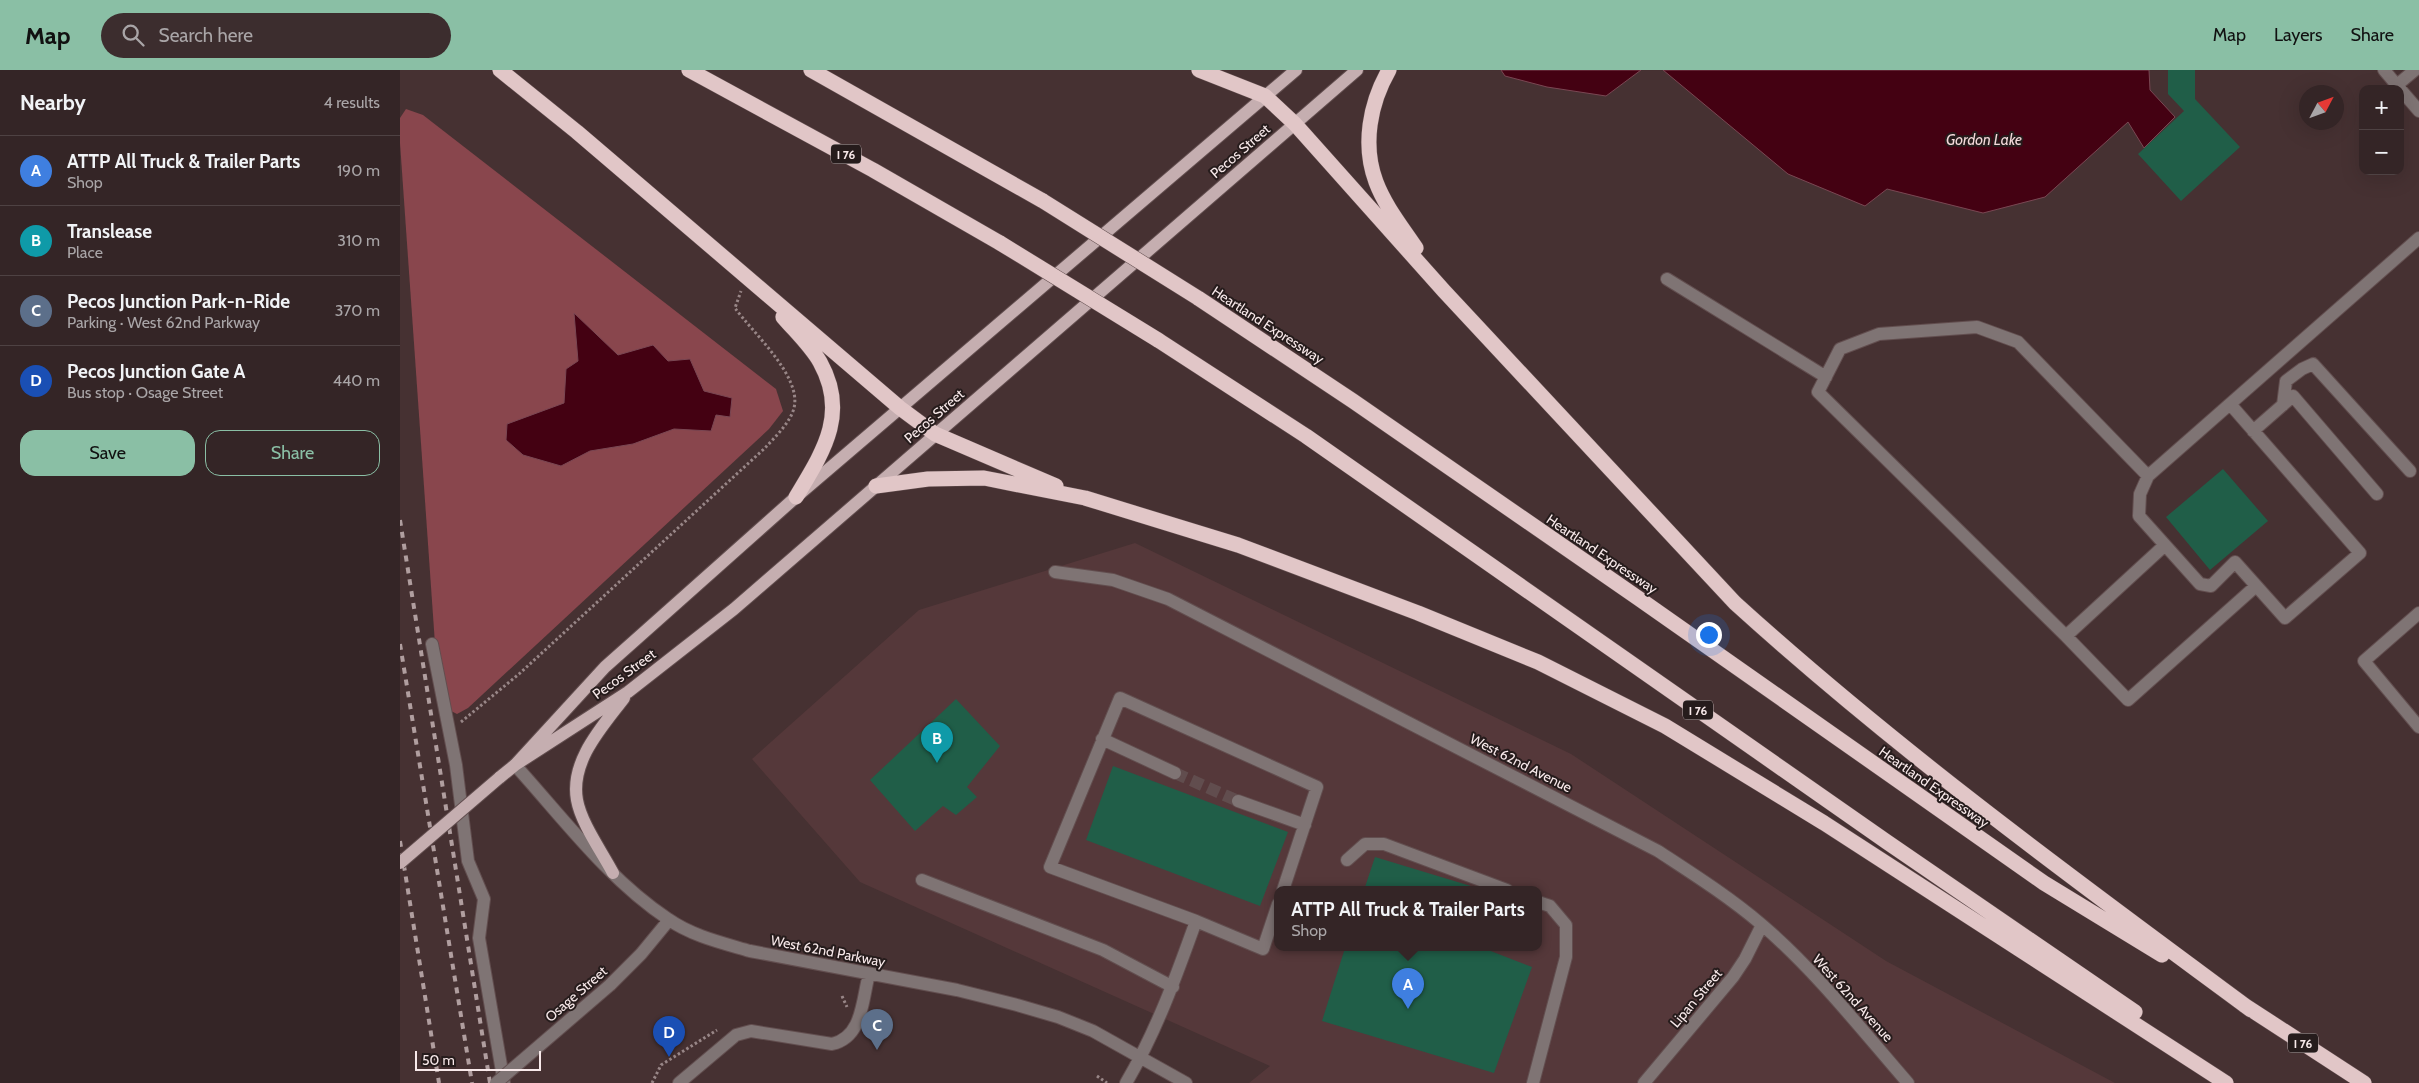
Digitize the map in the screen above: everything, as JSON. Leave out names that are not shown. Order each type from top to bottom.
[{"type":"highway","points":[[500,70],[577,132],[900,408],[935,434],[1084,498]]},
{"type":"highway","name":"I 76","points":[[689,70],[856,160],[1000,243],[1158,340],[1314,442],[2236,1083]]},
{"type":"highway","name":"Heartland Expressway","points":[[811,70],[1043,201],[1198,298],[1353,401],[1638,598],[2044,883],[2251,1010],[2357,1081]]},
{"type":"highway","points":[[1199,70],[1265,96],[1295,124],[1444,291],[1735,603],[1785,648],[1908,750],[2097,897],[2251,1010]]},
{"type":"highway","points":[[1388,70],[1374,102],[1370,124],[1369,149],[1376,182],[1386,204],[1444,291]]},
{"type":"highway","points":[[751,281],[819,360],[829,384],[832,405],[829,436],[825,448],[796,497]]},
{"type":"highway","points":[[876,486],[928,479],[984,478],[1084,498],[1238,545],[1409,609],[1538,662],[1665,726],[1824,823],[2226,1083]]},
{"type":"main road","name":"Pecos Street","points":[[400,863],[515,765],[605,667],[796,497],[1296,70]]},
{"type":"main road","name":"Pecos Street","points":[[515,765],[628,692],[734,609],[1357,70]]},
{"type":"main road","points":[[613,872],[582,814],[577,801],[576,787],[578,773],[594,739],[628,692]]},
{"type":"street","points":[[2384,70],[2396,85]]},
{"type":"street","points":[[2402,85],[2415,70]]},
{"type":"street","points":[[2404,94],[2419,111]]},
{"type":"street","points":[[2230,404],[2360,553],[2285,618],[2235,562],[2211,586],[2200,584],[2140,516],[2140,494],[2148,476],[2419,238]]},
{"type":"street","points":[[1667,278],[1826,377]]},
{"type":"street","points":[[2148,476],[2018,342],[1977,327],[1879,334],[1840,349],[1818,392],[2066,636],[2128,700],[2256,586]]},
{"type":"street","points":[[2283,405],[2286,381],[2302,369],[2313,364],[2410,472]]},
{"type":"street","points":[[2253,431],[2293,396],[2377,494]]},
{"type":"street","points":[[2066,636],[2165,545]]},
{"type":"street","name":"West 62nd Avenue","points":[[1056,572],[1113,580],[1168,599],[1650,846],[1705,881],[1762,925],[1821,984],[1908,1083]]},
{"type":"street","points":[[2419,614],[2364,661],[2419,727]]},
{"type":"street","points":[[432,644],[456,765],[468,861],[484,899],[479,938],[504,1083]]},
{"type":"street","points":[[1274,916],[1263,949],[1050,867],[1120,698],[1317,787],[1284,886]]},
{"type":"street","points":[[1102,739],[1175,773]]},
{"type":"street","name":"West 62nd Parkway","points":[[515,765],[613,872],[636,894],[669,920],[721,943],[750,951],[957,990],[1025,1007],[1093,1031],[1186,1083]]},
{"type":"street","points":[[1238,801],[1305,825]]},
{"type":"street","points":[[1347,860],[1365,844],[1384,844],[1496,886]]},
{"type":"street","points":[[922,880],[1103,950],[1173,987]]},
{"type":"street","points":[[1533,1083],[1566,957],[1566,924],[1550,906],[1542,903]]},
{"type":"street","name":"Osage Street","points":[[496,1083],[610,985],[641,954],[669,920]]},
{"type":"street","points":[[1126,1083],[1141,1057],[1173,987],[1196,922]]},
{"type":"street","name":"Lipan Street","points":[[1644,1083],[1733,978],[1762,925]]},
{"type":"street","points":[[679,1083],[736,1035],[751,1031],[832,1044],[842,1042],[855,1029],[869,974]]},
{"type":"path","points":[[450,731],[519,674],[765,448],[785,424],[794,408],[794,396],[787,374],[775,355],[749,328],[735,308],[751,281]]},
{"type":"path","points":[[1097,1076],[1107,1083]]},
{"type":"shaded area","points":[[406,109],[423,115],[776,389],[783,411],[769,429],[468,708],[457,714],[447,709],[439,701],[400,143],[400,118]]},
{"type":"shaded area","points":[[1135,543],[1571,754],[1886,961],[2115,1083],[1249,1083],[1270,1066],[860,882],[752,759],[919,610]]},
{"type":"water","points":[[1501,70],[1641,70],[1606,96],[1547,87],[1505,76]]},
{"type":"water","name":"Gordon Lake","points":[[1663,70],[2149,70],[2150,90],[2175,117],[2144,148],[2128,122],[2045,197],[1983,213],[1887,189],[1865,206],[1788,174]]},
{"type":"water","points":[[574,313],[618,355],[653,345],[668,361],[690,359],[704,391],[732,398],[730,417],[716,415],[711,431],[674,429],[633,444],[590,451],[561,466],[523,455],[506,440],[507,424],[564,403],[566,369],[578,361]]},
{"type":"building","points":[[2168,70],[2195,70],[2195,99],[2240,147],[2181,201],[2138,154],[2184,111],[2168,94]]},
{"type":"building","points":[[2223,469],[2268,521],[2210,570],[2166,517]]},
{"type":"building","points":[[956,699],[1000,746],[967,787],[977,797],[956,815],[943,806],[915,831],[870,780]]},
{"type":"building","points":[[1113,766],[1288,832],[1260,906],[1086,840]]},
{"type":"building","points":[[1375,857],[1471,886],[1365,886]]},
{"type":"building","points":[[1344,951],[1491,951],[1532,967],[1494,1073],[1322,1021]]},
{"type":"tunnel","points":[[1175,773],[1238,801]]},
{"type":"railway","points":[[400,520],[490,1083]]},
{"type":"railway","points":[[400,644],[472,1083]]},
{"type":"railway","points":[[400,841],[439,1083]]},
{"type":"place","name":"Translease","points":[[937,763]]},
{"type":"place","name":"ATTP All Truck & Trailer Parts","points":[[1408,1009]]},
{"type":"place","name":"Pecos Junction Park-n-Ride","points":[[877,1050]]},
{"type":"place","name":"Pecos Junction Gate A","points":[[669,1057]]}]
